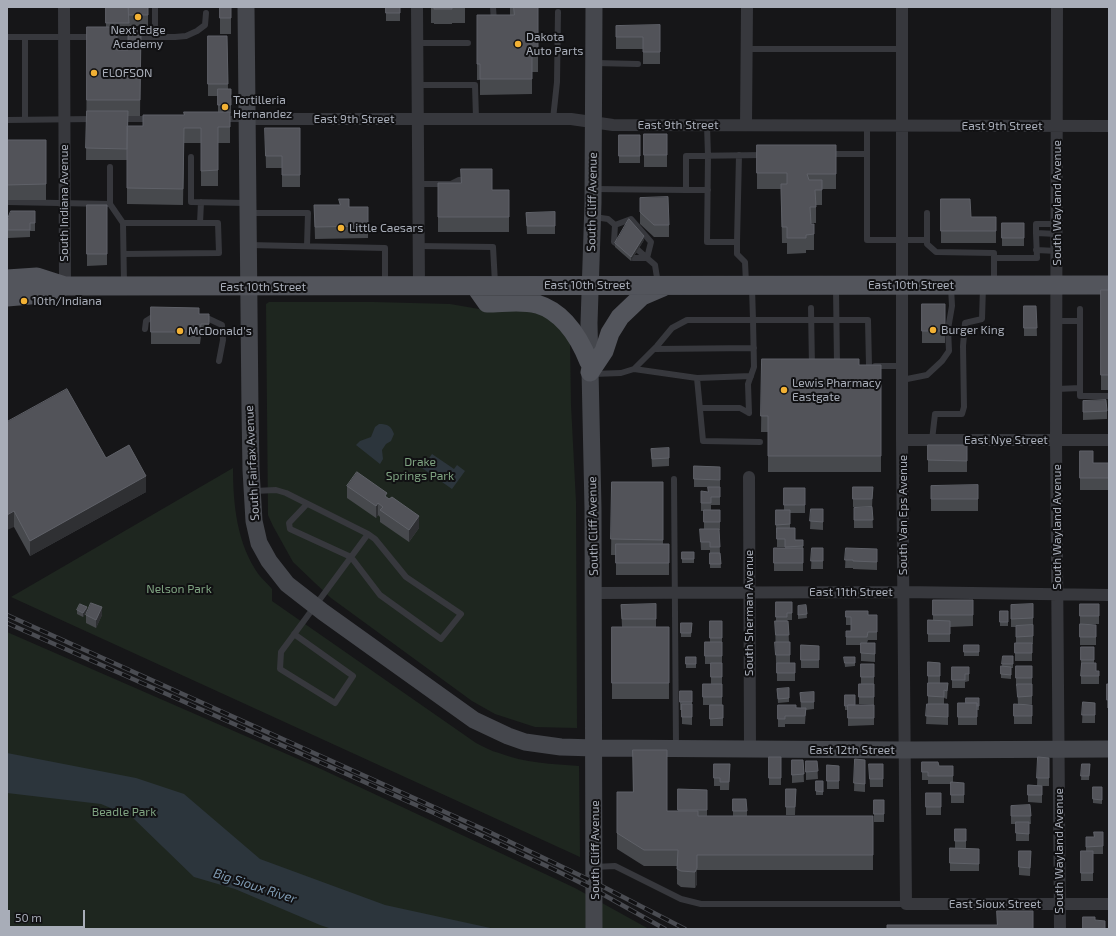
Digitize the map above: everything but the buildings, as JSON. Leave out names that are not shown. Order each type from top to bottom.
[{"type":"main road","name":"East 10th Street","points":[[7,279],[38,277],[65,286],[248,287],[589,285],[1109,285]]},
{"type":"main road","points":[[590,369],[604,351],[610,332],[620,317],[642,296],[663,285]]},
{"type":"main road","name":"East 10th Street","points":[[7,297],[42,294],[65,286]]},
{"type":"main road","points":[[475,286],[487,303],[536,304],[561,317],[574,332],[583,346],[590,369]]},
{"type":"street","name":"South Indiana Avenue","points":[[64,7],[65,286]]},
{"type":"street","name":"South Fairfax Avenue","points":[[246,7],[250,411],[254,521],[259,543],[269,561],[287,584],[314,606],[457,709],[492,729],[525,742],[543,746],[595,748]]},
{"type":"street","points":[[417,7],[419,286]]},
{"type":"street","points":[[588,7],[594,40]]},
{"type":"street","points":[[594,7],[594,40]]},
{"type":"street","points":[[746,125],[747,7]]},
{"type":"street","name":"South Van Eps Avenue","points":[[902,7],[902,440],[906,904]]},
{"type":"street","name":"South Wayland Avenue","points":[[1057,7],[1056,440],[1060,929]]},
{"type":"street","name":"South Cliff Avenue","points":[[594,40],[593,189],[589,285],[594,593],[594,929]]},
{"type":"street","name":"East 9th Street","points":[[247,119],[571,118],[613,125],[1109,126]]},
{"type":"street","name":"East Nye Street","points":[[902,440],[1109,440]]},
{"type":"street","name":"South Sherman Avenue","points":[[749,476],[750,749]]},
{"type":"street","name":"East 11th Street","points":[[594,593],[903,592],[1109,595]]},
{"type":"street","name":"East 12th Street","points":[[595,748],[905,750],[1109,749]]},
{"type":"street","name":"East Sioux Street","points":[[906,904],[1109,904]]},
{"type":"lane","points":[[155,7],[155,37]]},
{"type":"lane","points":[[493,7],[494,22]]},
{"type":"lane","points":[[553,118],[557,82],[558,12]]},
{"type":"lane","points":[[7,37],[181,36],[197,31],[204,25],[206,13]]},
{"type":"lane","points":[[25,37],[25,120]]},
{"type":"lane","points":[[417,43],[468,43]]},
{"type":"lane","points":[[747,49],[902,49]]},
{"type":"lane","points":[[594,64],[638,64]]},
{"type":"lane","points":[[417,85],[475,85],[476,118]]},
{"type":"lane","points":[[112,120],[160,119]]},
{"type":"lane","points":[[215,119],[247,119]]},
{"type":"lane","points":[[7,120],[96,120]]},
{"type":"lane","points":[[707,125],[707,242],[737,242]]},
{"type":"lane","points":[[867,126],[867,240],[927,240]]},
{"type":"lane","points":[[822,154],[867,154]]},
{"type":"lane","points":[[686,190],[686,156],[769,155]]},
{"type":"lane","points":[[700,408],[740,408],[749,413],[748,384],[754,367],[753,320],[745,262],[736,254],[739,156]]},
{"type":"lane","points":[[191,157],[191,202],[308,213],[307,246]]},
{"type":"lane","points":[[110,167],[110,204],[123,223],[124,286]]},
{"type":"lane","points":[[418,184],[451,184],[460,180],[474,179]]},
{"type":"lane","points":[[593,189],[708,190]]},
{"type":"lane","points":[[7,202],[110,204]]},
{"type":"lane","points":[[200,223],[201,202]]},
{"type":"lane","points":[[927,213],[927,244],[936,252],[994,253],[982,319],[965,323],[963,346],[964,407],[962,414],[935,414],[932,440]]},
{"type":"lane","points":[[592,217],[608,218],[623,234]]},
{"type":"lane","points":[[615,225],[631,218],[651,242],[647,258]]},
{"type":"lane","points":[[123,223],[218,223],[218,253],[124,254]]},
{"type":"lane","points":[[994,258],[1037,258],[1036,224],[1057,229]]},
{"type":"lane","points":[[615,225],[614,242],[617,244]]},
{"type":"lane","points":[[1036,233],[1057,229]]},
{"type":"lane","points":[[248,245],[385,248],[385,286]]},
{"type":"lane","points":[[418,246],[493,247],[495,286]]},
{"type":"lane","points":[[638,250],[655,265],[663,285]]},
{"type":"lane","points":[[1036,250],[1057,251]]},
{"type":"lane","points":[[632,258],[647,258]]},
{"type":"lane","points":[[836,285],[837,367]]},
{"type":"lane","points":[[902,380],[927,375],[942,361],[949,351],[948,329],[952,306],[951,285]]},
{"type":"lane","points":[[805,367],[815,367],[811,308]]},
{"type":"lane","points":[[1080,309],[1080,396],[1109,396]]},
{"type":"lane","points":[[145,329],[146,321],[154,316],[162,316]]},
{"type":"lane","points":[[192,317],[207,318],[222,325],[224,340],[219,361]]},
{"type":"lane","points":[[634,369],[655,349],[672,328],[687,320],[868,320],[865,366],[902,366]]},
{"type":"lane","points":[[1057,321],[1080,321]]},
{"type":"lane","points":[[655,349],[754,348]]},
{"type":"lane","points":[[754,367],[762,367]]},
{"type":"lane","points":[[590,369],[621,373],[634,369],[697,378],[751,376]]},
{"type":"lane","points":[[697,378],[703,441],[760,442]]},
{"type":"lane","points":[[1057,389],[1080,388]]},
{"type":"lane","points":[[674,479],[676,748]]},
{"type":"lane","points":[[252,491],[276,490],[286,492],[306,504],[368,534],[375,539],[406,576],[461,614],[441,639],[380,595],[351,557],[290,529],[289,523],[306,504]]},
{"type":"lane","points":[[294,634],[353,676],[335,703],[280,669],[281,652],[314,606],[368,534]]},
{"type":"lane","points":[[594,866],[615,866],[681,899],[701,904],[906,904]]},
{"type":"green space","name":"Drake Springs Park","points":[[269,302],[450,304],[485,310],[531,310],[549,316],[570,342],[571,405],[576,502],[577,728],[535,727],[495,714],[472,701],[331,598],[293,562],[268,515],[266,304]]},
{"type":"green space","name":"Nelson Park","points":[[233,468],[235,510],[241,537],[259,575],[272,589],[272,601],[476,743],[493,751],[518,759],[579,766],[580,857],[11,597]]},
{"type":"green space","name":"Beadle Park","points":[[7,632],[321,769],[575,888],[649,929],[7,929]]},
{"type":"water","points":[[379,424],[389,426],[394,434],[391,441],[386,444],[382,450],[383,459],[380,464],[356,445],[360,441],[371,437],[375,427]]},
{"type":"water","points":[[432,454],[454,469],[457,465],[465,471],[452,489],[422,468]]},
{"type":"water","name":"Big Sioux River","points":[[7,753],[136,778],[184,794],[260,859],[385,905],[495,929],[332,929],[320,925],[235,889],[194,877],[132,817],[101,804],[7,793]]},
{"type":"railway","points":[[7,615],[485,830],[594,882],[685,929]]},
{"type":"railway","points":[[7,623],[434,813],[595,890],[665,929]]},
{"type":"place","name":"Next Edge Academy","points":[[138,17]]},
{"type":"place","name":"Dakota Auto Parts","points":[[518,44]]},
{"type":"place","name":"ELOFSON","points":[[94,73]]},
{"type":"place","name":"Tortilleria Hernandez","points":[[225,107]]},
{"type":"place","name":"Little Caesars","points":[[341,228]]},
{"type":"place","name":"10th/Indiana","points":[[24,301]]},
{"type":"place","name":"Burger King","points":[[933,330]]},
{"type":"place","name":"McDonald's","points":[[180,331]]},
{"type":"place","name":"Lewis Pharmacy Eastgate","points":[[784,390]]}]
